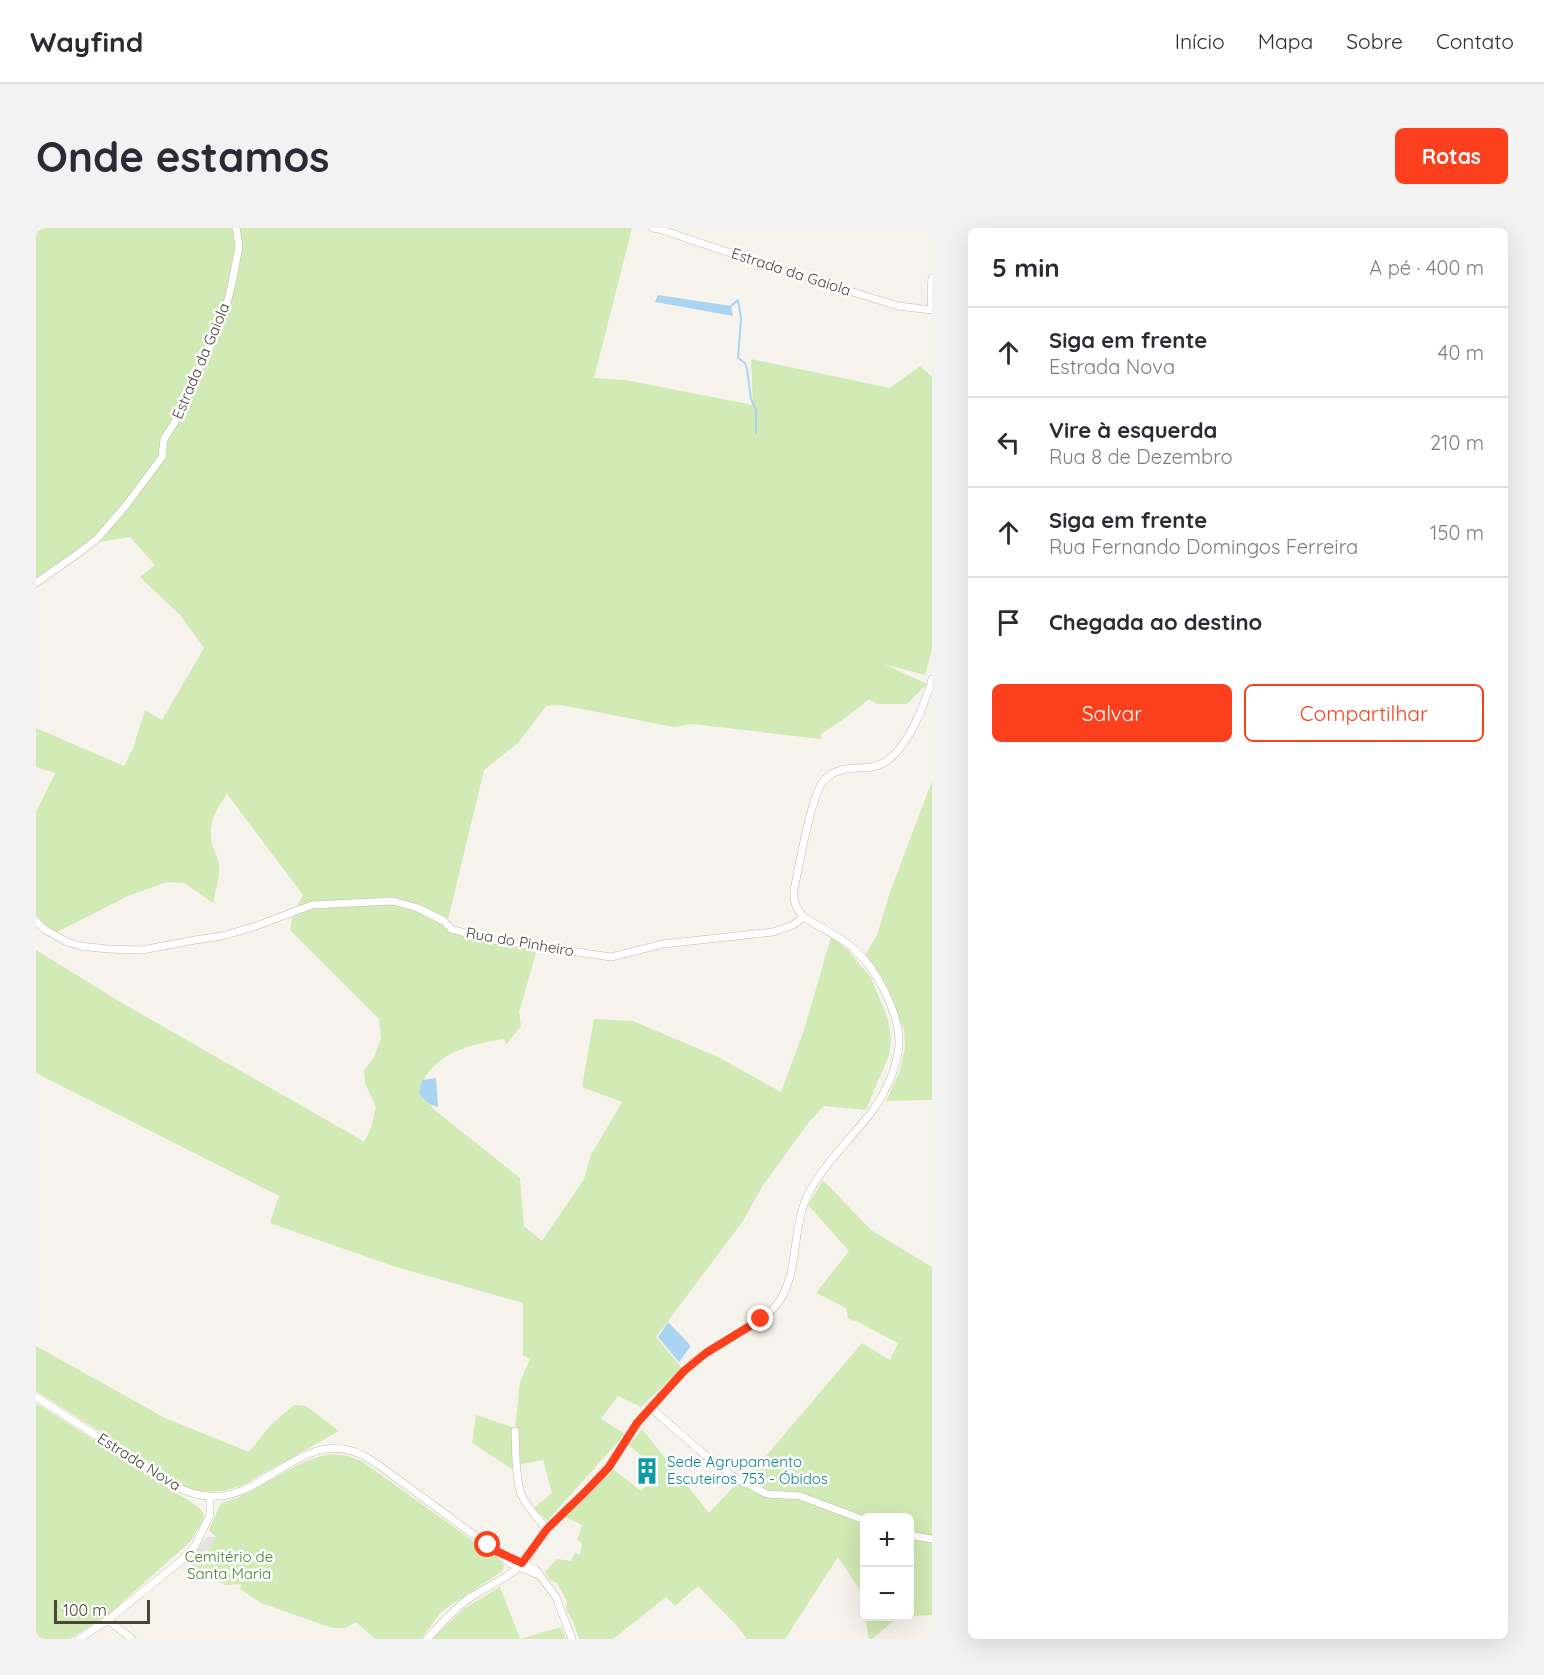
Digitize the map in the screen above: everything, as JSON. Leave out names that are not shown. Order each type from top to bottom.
[{"type":"street","name":"Estrada da Gaiola","points":[[36,583],[97,539],[162,457],[164,439],[182,411],[192,382],[224,315],[239,246],[236,228]]},
{"type":"street","name":"Estrada da Gaiola","points":[[652,228],[897,306],[932,310]]},
{"type":"street","points":[[932,278],[930,291],[932,310]]},
{"type":"street","points":[[427,1639],[450,1614],[468,1599],[520,1565],[547,1529],[609,1467],[637,1423],[684,1371],[696,1360],[761,1319],[778,1303],[790,1277],[799,1218],[807,1196],[815,1182],[872,1111],[885,1091],[894,1069],[899,1046],[898,1031],[879,981],[851,946],[804,917],[794,902],[794,890],[815,798],[826,777],[844,769],[879,765],[894,754],[917,721],[932,679]]},
{"type":"street","name":"Rua do Pinheiro","points":[[36,921],[67,942],[80,946],[142,950],[222,936],[312,905],[393,901],[418,908],[444,921],[451,929],[487,939],[611,957],[663,944],[773,932],[793,925],[804,917]]},
{"type":"street","name":"Estrada Nova","points":[[36,1397],[180,1489],[194,1495],[210,1497],[227,1495],[247,1488],[311,1453],[333,1449],[347,1450],[361,1455],[377,1464],[496,1551],[504,1560],[541,1576],[556,1597],[572,1639]]},
{"type":"street","points":[[651,1408],[713,1462],[736,1478],[767,1494],[801,1496],[860,1518]]},
{"type":"street","points":[[515,1431],[516,1461],[522,1496],[547,1529]]},
{"type":"street","points":[[79,1639],[108,1620],[182,1560],[195,1546],[210,1515],[210,1497]]},
{"type":"street","points":[[914,1536],[932,1539]]},
{"type":"street","points":[[108,1620],[132,1639]]},
{"type":"green space","points":[[36,228],[632,228],[594,378],[626,380],[753,405],[751,359],[890,388],[920,366],[932,377],[932,649],[925,675],[884,664],[927,684],[907,704],[877,704],[869,699],[821,734],[821,739],[692,724],[674,727],[561,705],[546,706],[518,743],[484,770],[446,928],[538,946],[519,1012],[521,1026],[506,1045],[504,1039],[477,1044],[451,1054],[431,1070],[419,1094],[436,1111],[520,1178],[524,1226],[542,1241],[584,1179],[591,1155],[622,1102],[582,1087],[594,1019],[633,1021],[718,1057],[781,1092],[804,1030],[831,937],[848,950],[871,978],[888,1019],[891,1040],[889,1055],[866,1110],[824,1106],[809,1122],[763,1185],[743,1221],[656,1337],[682,1368],[641,1407],[618,1396],[601,1419],[625,1434],[547,1521],[534,1508],[552,1493],[543,1460],[518,1465],[518,1473],[472,1443],[476,1415],[515,1428],[520,1382],[530,1359],[523,1355],[523,1303],[393,1266],[270,1223],[279,1196],[36,1073],[36,950],[122,1003],[365,1142],[376,1107],[365,1083],[364,1070],[373,1059],[381,1039],[379,1019],[290,930],[293,913],[303,895],[227,794],[217,811],[211,830],[212,843],[219,865],[213,903],[184,883],[167,882],[128,896],[53,934],[36,921],[36,812],[55,773],[36,767],[36,728],[124,766],[133,748],[145,710],[162,720],[204,648],[181,616],[140,577],[155,565],[130,537],[99,542],[36,586]]},
{"type":"green space","points":[[932,781],[932,1100],[886,1101],[900,1071],[905,1048],[904,1030],[889,993],[866,954],[877,935],[890,892]]},
{"type":"green space","points":[[823,1180],[871,1230],[932,1267],[932,1615],[914,1616],[914,1513],[860,1513],[860,1590],[838,1557],[785,1639],[747,1639],[698,1586],[675,1606],[666,1597],[613,1639],[579,1639],[566,1609],[567,1601],[557,1583],[550,1580],[545,1572],[557,1559],[571,1561],[575,1553],[580,1555],[582,1543],[577,1540],[582,1525],[565,1517],[613,1469],[641,1491],[659,1471],[629,1445],[642,1429],[709,1513],[740,1480],[744,1482],[862,1343],[890,1360],[898,1343],[848,1319],[846,1308],[816,1293],[849,1251],[808,1205]]},
{"type":"green space","points":[[36,1346],[165,1418],[249,1452],[271,1425],[294,1405],[306,1406],[339,1431],[243,1485],[223,1491],[204,1492],[188,1488],[36,1391]]},
{"type":"green space","points":[[36,1403],[197,1506],[204,1516],[190,1542],[109,1614],[70,1639],[36,1639]]},
{"type":"green space","name":"Cemitério de Santa Maria","points":[[332,1454],[349,1456],[363,1462],[501,1561],[504,1565],[502,1571],[441,1612],[421,1639],[375,1639],[356,1622],[345,1628],[332,1628],[261,1603],[240,1589],[241,1584],[225,1585],[196,1568],[216,1537],[209,1530],[221,1503],[249,1492],[303,1463]]},
{"type":"green space","points":[[500,1587],[520,1639],[432,1639],[465,1608]]},
{"type":"green space","points":[[866,1621],[893,1621],[872,1639],[869,1639]]},
{"type":"green space","points":[[561,1627],[566,1639],[520,1639]]},
{"type":"shaded area","points":[[207,1537],[216,1537],[201,1563],[198,1563],[196,1568],[185,1562]]},
{"type":"water","points":[[658,295],[731,306],[733,316],[655,302]]},
{"type":"water","points":[[436,1078],[438,1107],[429,1104],[419,1094],[423,1080]]},
{"type":"water","points":[[668,1322],[690,1345],[679,1362],[658,1337]]},
{"type":"waterway","points":[[731,306],[738,300],[741,319],[738,358],[745,363],[747,369],[751,399],[756,410],[756,433]]},
{"type":"place","name":"Sede Agrupamento Escuteiros 753 - Óbidos","points":[[647,1471]]},
{"type":"route","points":[[488,1545],[522,1563],[547,1529],[609,1467],[637,1423],[684,1371],[706,1353],[761,1319]]}]
